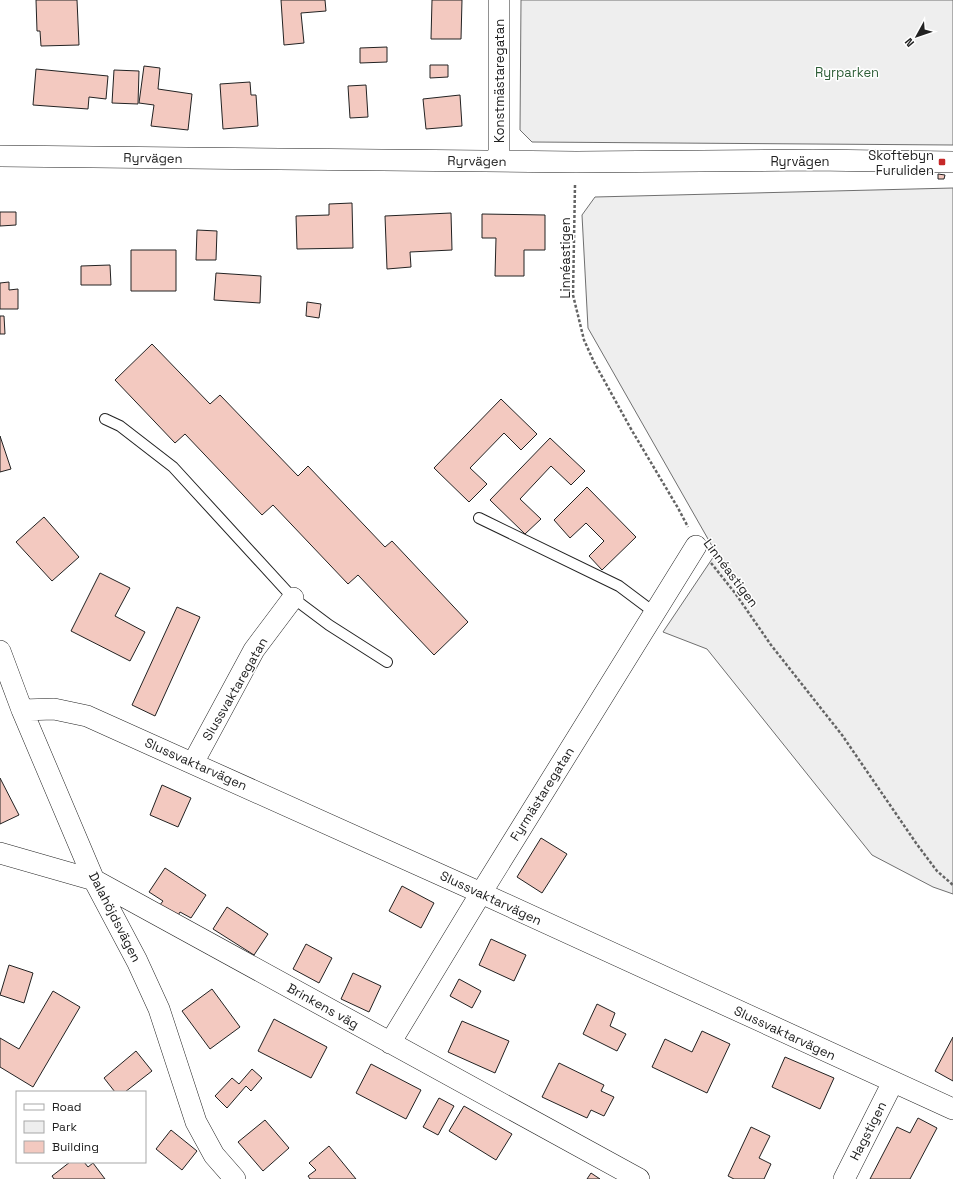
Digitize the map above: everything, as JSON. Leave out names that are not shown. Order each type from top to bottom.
[{"type":"street","name":"Konstmästaregatan","points":[[498,0],[499,161]]},
{"type":"street","name":"Ryrvägen","points":[[0,156],[576,162],[814,160],[953,162]]},
{"type":"street","name":"Fyrmästaregatan","points":[[390,1043],[696,546]]},
{"type":"street","name":"Slussvaktaregatan","points":[[193,762],[254,650],[293,598]]},
{"type":"street","name":"Dalahöjdsvägen","points":[[0,651],[22,710],[94,880],[138,961],[159,1009],[196,1122],[214,1155],[235,1179]]},
{"type":"street","name":"Slussvaktarvägen","points":[[22,710],[54,709],[87,716],[193,762],[953,1109]]},
{"type":"street","name":"Brinkens väg","points":[[0,853],[94,880],[639,1179]]},
{"type":"street","name":"Hagstigen","points":[[844,1179],[893,1082]]},
{"type":"lane","points":[[105,419],[120,426],[173,467],[293,598],[329,625],[387,662]]},
{"type":"lane","points":[[479,518],[619,586],[655,613]]},
{"type":"path","name":"Linnéastigen","points":[[576,162],[573,295],[584,340],[594,362],[631,429],[678,508],[696,546],[735,593],[771,645],[842,735],[937,871],[953,885]]},
{"type":"green space","name":"Ryrparken","points":[[521,0],[953,0],[953,145],[532,142],[520,130]]},
{"type":"green space","points":[[953,188],[953,894],[933,887],[872,855],[707,649],[663,632],[716,553],[588,328],[582,215],[595,197]]},
{"type":"building","points":[[36,0],[77,0],[79,45],[41,46],[40,31],[37,31]]},
{"type":"building","points":[[281,0],[325,0],[326,11],[301,13],[304,43],[284,45]]},
{"type":"building","points":[[432,0],[462,0],[461,39],[431,39]]},
{"type":"building","points":[[387,47],[387,62],[360,63],[360,48]]},
{"type":"building","points":[[430,65],[448,65],[448,77],[430,78]]},
{"type":"building","points":[[144,66],[160,68],[158,89],[192,94],[188,130],[151,126],[154,105],[139,103]]},
{"type":"building","points":[[36,69],[108,76],[106,99],[89,97],[88,109],[33,105]]},
{"type":"building","points":[[114,70],[139,71],[138,104],[112,103]]},
{"type":"building","points":[[250,82],[251,95],[256,95],[258,126],[223,129],[220,84]]},
{"type":"building","points":[[366,85],[368,117],[350,118],[348,86]]},
{"type":"building","points":[[460,95],[462,126],[426,129],[423,99]]},
{"type":"building","points":[[938,174],[945,175],[944,179],[938,179]]},
{"type":"building","points":[[352,203],[353,248],[297,249],[296,216],[329,215],[329,204]]},
{"type":"building","points":[[0,212],[16,212],[16,225],[0,226]]},
{"type":"building","points":[[451,213],[452,250],[410,252],[411,267],[387,269],[385,216]]},
{"type":"building","points":[[482,214],[545,215],[545,250],[524,250],[524,276],[495,276],[496,238],[482,238]]},
{"type":"building","points":[[197,230],[217,231],[216,260],[196,260]]},
{"type":"building","points":[[131,250],[176,250],[176,291],[131,291]]},
{"type":"building","points":[[110,265],[111,285],[81,285],[81,266]]},
{"type":"building","points":[[216,273],[261,276],[260,303],[214,300]]},
{"type":"building","points":[[9,282],[9,290],[18,289],[18,309],[0,309],[0,283]]},
{"type":"building","points":[[307,302],[321,304],[319,318],[306,316]]},
{"type":"building","points":[[0,316],[4,316],[5,334],[0,334]]},
{"type":"building","points":[[152,344],[210,404],[220,395],[298,476],[308,466],[385,547],[392,541],[468,622],[434,655],[358,575],[348,584],[273,505],[262,515],[185,434],[175,443],[115,380]]},
{"type":"building","points":[[501,399],[537,434],[521,450],[504,433],[470,468],[487,484],[469,502],[434,468]]},
{"type":"building","points":[[0,436],[11,469],[0,472]]},
{"type":"building","points":[[550,438],[585,471],[571,485],[551,466],[520,499],[541,519],[525,534],[490,500]]},
{"type":"building","points":[[587,487],[636,537],[602,570],[589,556],[604,541],[586,523],[570,538],[554,520]]},
{"type":"building","points":[[44,517],[79,557],[52,581],[16,542]]},
{"type":"building","points":[[100,573],[130,588],[115,616],[145,632],[130,661],[71,631]]},
{"type":"building","points":[[177,607],[200,617],[155,716],[132,705]]},
{"type":"building","points":[[0,778],[19,815],[0,824]]},
{"type":"building","points":[[162,785],[191,798],[178,827],[150,815]]},
{"type":"building","points":[[541,838],[567,854],[542,893],[517,877]]},
{"type":"building","points":[[165,868],[206,895],[191,918],[180,912],[177,917],[159,906],[163,901],[149,892]]},
{"type":"building","points":[[402,886],[434,903],[421,928],[389,911]]},
{"type":"building","points":[[227,907],[268,934],[254,955],[213,929]]},
{"type":"building","points":[[491,939],[526,955],[514,981],[479,965]]},
{"type":"building","points":[[306,944],[332,958],[319,983],[293,969]]},
{"type":"building","points":[[9,965],[33,973],[24,1003],[0,995]]},
{"type":"building","points":[[353,973],[381,986],[369,1012],[341,999]]},
{"type":"building","points":[[459,979],[481,991],[472,1008],[450,996]]},
{"type":"building","points":[[212,989],[240,1027],[210,1049],[182,1011]]},
{"type":"building","points":[[53,991],[80,1007],[33,1087],[0,1067],[0,1038],[19,1049]]},
{"type":"building","points":[[597,1004],[615,1013],[610,1026],[626,1034],[617,1051],[583,1034]]},
{"type":"building","points":[[274,1019],[327,1047],[311,1078],[258,1051]]},
{"type":"building","points":[[462,1021],[509,1041],[495,1073],[448,1052]]},
{"type":"building","points":[[702,1031],[730,1044],[707,1093],[652,1067],[665,1039],[692,1052]]},
{"type":"building","points":[[953,1037],[953,1081],[935,1071]]},
{"type":"building","points":[[136,1051],[152,1071],[126,1091],[114,1091],[104,1078]]},
{"type":"building","points":[[785,1057],[834,1078],[820,1109],[772,1087]]},
{"type":"building","points":[[559,1063],[604,1085],[601,1091],[614,1097],[604,1116],[591,1110],[587,1118],[542,1097]]},
{"type":"building","points":[[371,1064],[421,1090],[406,1119],[356,1093]]},
{"type":"building","points":[[252,1069],[262,1078],[251,1091],[246,1086],[227,1108],[215,1096],[232,1078],[239,1084]]},
{"type":"building","points":[[439,1098],[454,1106],[438,1135],[423,1127]]},
{"type":"building","points":[[464,1106],[512,1134],[496,1160],[449,1131]]},
{"type":"building","points":[[918,1118],[937,1128],[910,1179],[870,1179],[897,1127],[910,1133]]},
{"type":"building","points":[[265,1120],[289,1148],[263,1171],[238,1142]]},
{"type":"building","points":[[751,1127],[770,1136],[759,1158],[771,1164],[764,1179],[734,1179],[728,1176]]},
{"type":"building","points":[[171,1130],[197,1151],[182,1170],[156,1149]]},
{"type":"building","points":[[329,1146],[356,1179],[310,1179],[308,1176],[316,1170],[309,1163]]},
{"type":"building","points":[[69,1163],[85,1163],[88,1167],[93,1163],[105,1179],[54,1179],[52,1176]]},
{"type":"building","points":[[591,1173],[600,1179],[587,1179]]},
{"type":"place","name":"Skoftebyn Furuliden","points":[[942,162]]}]
